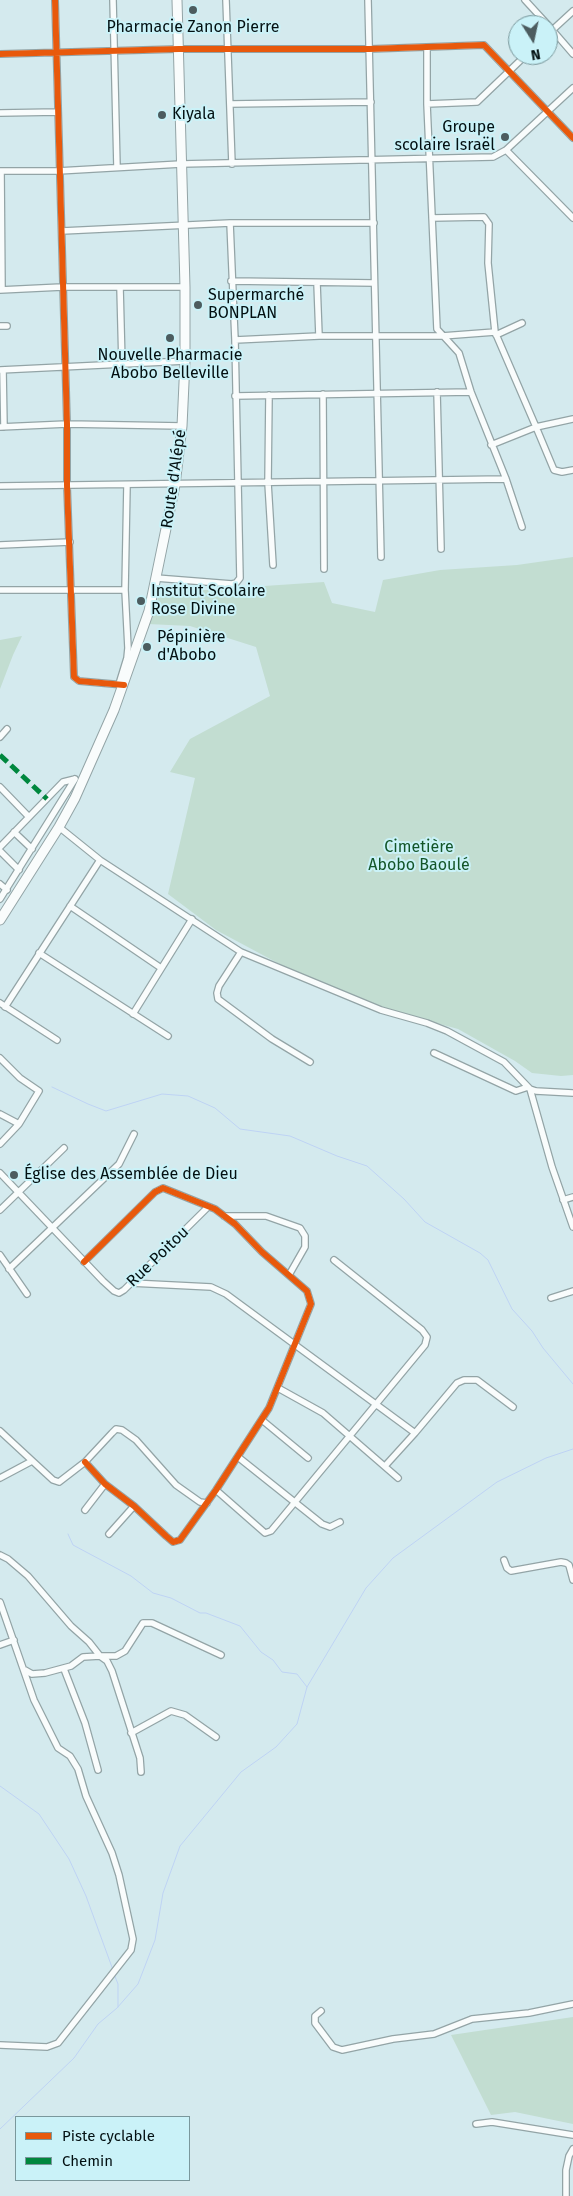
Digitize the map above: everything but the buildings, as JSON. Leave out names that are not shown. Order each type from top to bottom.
[{"type":"main road","name":"Route d'Alépé","points":[[0,920],[59,828],[85,779],[149,612],[175,485],[182,426],[185,362],[185,287],[177,0]]},
{"type":"street","points":[[55,0],[58,171],[62,231],[67,424],[67,485],[75,679],[121,684],[128,648],[125,590],[127,485]]},
{"type":"street","points":[[113,0],[117,167]]},
{"type":"street","points":[[226,0],[232,164]]},
{"type":"street","points":[[368,0],[381,557]]},
{"type":"street","points":[[525,0],[537,15]]},
{"type":"street","points":[[558,22],[573,11]]},
{"type":"street","points":[[558,38],[573,54]]},
{"type":"street","points":[[0,54],[179,49],[369,49],[484,45],[573,138]]},
{"type":"street","points":[[427,47],[427,104],[437,329],[459,353],[471,392],[506,479],[522,527]]},
{"type":"street","points":[[427,104],[477,102],[515,65]]},
{"type":"street","points":[[185,287],[62,287],[1,290],[0,171],[58,171],[181,164],[492,157],[506,150],[573,88]]},
{"type":"street","points":[[230,104],[370,102]]},
{"type":"street","points":[[0,113],[58,112]]},
{"type":"street","points":[[506,150],[573,218]]},
{"type":"street","points":[[432,218],[484,217],[488,220],[488,263],[495,333],[554,470],[562,472],[573,470]]},
{"type":"street","points":[[62,231],[230,223],[374,223]]},
{"type":"street","points":[[156,578],[232,584],[238,581],[241,572],[230,223]]},
{"type":"street","points":[[231,281],[374,282]]},
{"type":"street","points":[[317,283],[319,336]]},
{"type":"street","points":[[120,287],[122,365]]},
{"type":"street","points":[[235,340],[319,336],[442,336],[495,333],[522,324]]},
{"type":"street","points":[[182,426],[67,424],[2,427],[1,370],[185,362]]},
{"type":"street","points":[[236,396],[376,392],[471,392]]},
{"type":"street","points":[[437,392],[441,549]]},
{"type":"street","points":[[322,394],[324,570]]},
{"type":"street","points":[[269,395],[268,483],[273,565]]},
{"type":"street","points":[[491,445],[536,427],[573,419]]},
{"type":"street","points":[[0,486],[506,479]]},
{"type":"street","points":[[0,545],[70,542]]},
{"type":"street","points":[[0,590],[125,590]]},
{"type":"street","points":[[0,737],[7,729]]},
{"type":"street","points":[[0,846],[64,782],[74,779],[85,779]]},
{"type":"street","points":[[0,899],[74,779]]},
{"type":"street","points":[[0,787],[29,817]]},
{"type":"street","points":[[59,828],[100,860],[241,952],[381,1010],[427,1023],[447,1031],[504,1062],[529,1088],[536,1091],[573,1092]]},
{"type":"street","points":[[14,832],[32,848]]},
{"type":"street","points":[[0,851],[19,870]]},
{"type":"street","points":[[57,1040],[3,1005],[100,860]]},
{"type":"street","points":[[0,884],[7,890]]},
{"type":"street","points":[[70,906],[161,968]]},
{"type":"street","points":[[133,1014],[192,919]]},
{"type":"street","points":[[241,952],[219,986],[218,999],[272,1039],[310,1062]]},
{"type":"street","points":[[39,953],[168,1036]]},
{"type":"street","points":[[434,1053],[516,1091],[529,1088]]},
{"type":"street","points":[[0,1058],[20,1078],[39,1091],[18,1124],[0,1144]]},
{"type":"street","points":[[529,1088],[552,1167],[573,1227]]},
{"type":"street","points":[[0,1114],[18,1124]]},
{"type":"street","points":[[9,1269],[118,1164],[134,1134]]},
{"type":"street","points":[[0,1210],[20,1193],[64,1148]]},
{"type":"street","name":"Rue Poitou","points":[[0,1173],[114,1292],[124,1290],[208,1207]]},
{"type":"street","points":[[84,1262],[155,1192],[163,1188],[208,1207],[224,1216],[307,1291],[312,1304],[294,1344],[278,1388],[262,1420],[216,1490],[180,1540],[173,1542],[134,1506],[105,1484],[85,1462]]},
{"type":"street","points":[[563,1200],[573,1197]]},
{"type":"street","points":[[224,1216],[266,1216],[300,1228],[306,1236],[305,1247],[289,1274]]},
{"type":"street","points":[[0,1255],[26,1294]]},
{"type":"street","points":[[216,1490],[268,1533],[425,1345],[427,1337],[422,1330],[334,1260]]},
{"type":"street","points":[[131,1283],[211,1288],[226,1294],[415,1433]]},
{"type":"street","points":[[551,1298],[573,1291]]},
{"type":"street","points":[[385,1466],[457,1383],[464,1380],[477,1380],[513,1407]]},
{"type":"street","points":[[278,1388],[323,1413],[398,1478]]},
{"type":"street","points":[[262,1420],[308,1458]]},
{"type":"street","points":[[0,1431],[53,1480],[59,1482],[85,1462],[116,1429],[122,1430],[136,1440],[176,1485],[200,1502],[206,1504]]},
{"type":"street","points":[[238,1457],[322,1524],[330,1527],[340,1522]]},
{"type":"street","points":[[0,1478],[32,1461]]},
{"type":"street","points":[[85,1510],[105,1484]]},
{"type":"street","points":[[109,1534],[134,1506]]},
{"type":"street","points":[[0,1555],[8,1559],[28,1576],[71,1626],[90,1642],[100,1656],[107,1661],[112,1671],[140,1758],[141,1772]]},
{"type":"street","points":[[504,1560],[507,1568],[511,1571],[561,1562],[566,1563],[569,1565],[573,1580]]},
{"type":"street","points":[[0,1602],[25,1670],[28,1686],[58,1748],[70,1756],[78,1768],[86,1796],[112,1853],[119,1875],[133,1939],[131,1950],[122,1963],[58,2042],[47,2047],[0,2045]]},
{"type":"street","points":[[25,1670],[32,1674],[45,1673],[64,1669],[83,1658],[116,1656],[125,1651],[143,1623],[152,1623],[221,1655]]},
{"type":"street","points":[[0,1645],[14,1640]]},
{"type":"street","points":[[64,1669],[85,1723],[98,1770]]},
{"type":"street","points":[[132,1732],[171,1711],[185,1716],[216,1737]]},
{"type":"street","points":[[321,2011],[313,2020],[333,2046],[342,2050],[393,2039],[434,2034],[472,2019],[529,2013],[573,2004]]},
{"type":"street","points":[[476,2124],[492,2122],[573,2135]]},
{"type":"street","points":[[566,2195],[566,2170],[569,2156],[573,2149]]},
{"type":"green space","name":"Cimetière Abobo Baoulé","points":[[573,557],[573,1075],[561,1076],[532,1073],[515,1061],[458,1029],[389,1010],[302,976],[216,930],[168,894],[195,778],[170,772],[190,739],[270,696],[256,647],[190,626],[148,624],[160,593],[324,582],[332,603],[375,612],[383,580],[440,570],[517,565]]},
{"type":"green space","points":[[22,636],[13,655],[0,689],[0,640]]},
{"type":"green space","points":[[573,2017],[573,2124],[515,2112],[491,2115],[451,2035]]},
{"type":"waterway","points":[[52,1087],[106,1111],[162,1094],[188,1096],[215,1108],[240,1129],[290,1136],[337,1156],[367,1166],[404,1199],[425,1222],[480,1253],[488,1260],[512,1309],[532,1331],[543,1348],[573,1384]]},
{"type":"waterway","points":[[0,2129],[74,2058],[98,2024],[117,2008],[138,1984],[155,1940],[163,1893],[180,1846],[241,1772],[276,1747],[297,1724],[307,1687],[366,1588],[393,1558],[497,1482],[546,1458],[573,1449]]},
{"type":"waterway","points":[[68,1534],[73,1545],[131,1576],[153,1593],[171,1598],[200,1613],[206,1613],[240,1626],[261,1652],[273,1660],[282,1672],[297,1674],[307,1687]]},
{"type":"waterway","points":[[0,1786],[39,1814],[69,1859],[86,1896],[113,1970]]},
{"type":"waterway","points":[[114,1974],[118,1984],[118,2007]]},
{"type":"marked path","points":[[0,755],[47,799]]},
{"type":"cycle path","points":[[55,0],[67,424],[67,485],[74,677],[79,681],[124,685]]},
{"type":"cycle path","points":[[0,54],[179,49],[369,49],[484,45],[573,138]]},
{"type":"cycle path","points":[[84,1262],[155,1192],[163,1188],[215,1209],[235,1224],[262,1252],[307,1291],[311,1304],[269,1408],[216,1490],[180,1540],[173,1542],[134,1506],[105,1484],[85,1462]]},
{"type":"place","name":"Pharmacie Zanon Pierre","points":[[193,10]]},
{"type":"place","name":"Kiyala","points":[[162,115]]},
{"type":"place","name":"Groupe scolaire Israël","points":[[505,137]]},
{"type":"place","name":"Supermarché BONPLAN","points":[[198,305]]},
{"type":"place","name":"Nouvelle Pharmacie Abobo Belleville","points":[[170,338]]},
{"type":"place","name":"Institut Scolaire Rose Divine","points":[[141,601]]},
{"type":"place","name":"Pépinière d'Abobo","points":[[147,647]]},
{"type":"place","name":"Église des Assemblée de Dieu","points":[[14,1175]]}]
